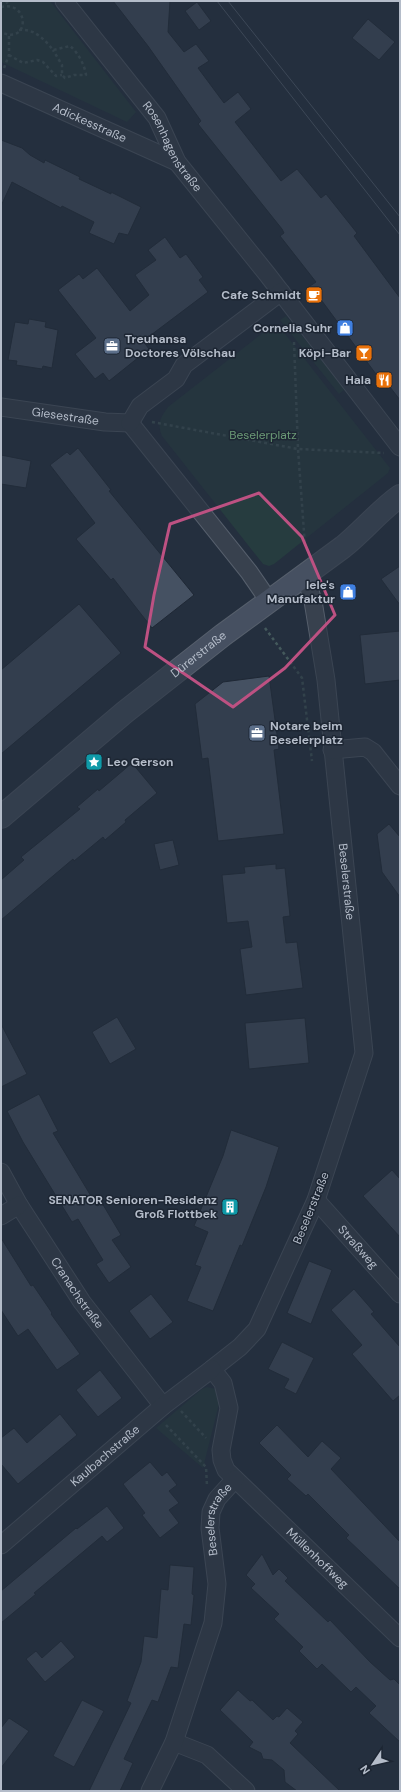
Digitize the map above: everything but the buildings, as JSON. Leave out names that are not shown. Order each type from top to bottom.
[{"type":"main road","name":"Dürerstraße","points":[[1,817],[125,712],[223,634],[343,547],[360,533],[376,515],[400,496]]},
{"type":"street","name":"Rosenhagenstraße","points":[[64,1],[157,118],[177,162],[281,292]]},
{"type":"street","name":"Adickesstraße","points":[[2,76],[177,162]]},
{"type":"street","points":[[269,601],[249,572],[130,423],[140,406],[176,379],[184,365],[281,292],[392,450]]},
{"type":"street","name":"Giesestraße","points":[[1,407],[105,422],[130,423]]},
{"type":"street","name":"Beselerstraße","points":[[150,1791],[174,1742],[213,1623],[217,1584],[210,1528],[211,1512],[217,1499],[234,1479],[226,1470],[222,1460],[221,1450],[229,1408],[224,1383],[212,1369],[240,1347],[257,1329],[316,1200],[364,1053],[326,680],[313,601],[305,575]]},
{"type":"street","points":[[332,750],[365,748],[373,752],[400,786]]},
{"type":"street","name":"Cranachstraße","points":[[1,1172],[19,1206],[82,1302],[163,1406]]},
{"type":"street","name":"Straßweg","points":[[316,1200],[400,1294]]},
{"type":"street","points":[[1,1216],[19,1206]]},
{"type":"street","name":"Kaulbachstraße","points":[[1,1545],[163,1406],[212,1369]]},
{"type":"street","name":"Müllenhoffweg","points":[[234,1479],[400,1638]]},
{"type":"street","points":[[174,1742],[207,1755],[246,1791]]},
{"type":"path","points":[[1,7],[8,4],[14,5],[22,13],[22,25],[19,30]]},
{"type":"path","points":[[1,32],[9,34],[26,29],[36,34],[53,50],[62,65],[62,75]]},
{"type":"path","points":[[2,76],[8,55],[9,34]]},
{"type":"path","points":[[8,55],[23,63],[37,60],[43,62],[56,76],[62,75],[65,78],[74,75],[86,75],[85,69],[75,50],[70,46],[53,50]]},
{"type":"path","points":[[294,342],[298,450],[305,546]]},
{"type":"path","points":[[152,422],[298,450],[392,450]]},
{"type":"path","points":[[262,624],[302,678],[312,761]]},
{"type":"path","points":[[163,1406],[221,1450]]},
{"type":"path","points":[[163,1406],[206,1467],[205,1495],[214,1504]]},
{"type":"highlighted area","points":[[259,493],[302,537],[335,615],[285,668],[233,707],[145,647],[154,595],[170,524]]},
{"type":"green space","points":[[1,1],[50,1],[136,112],[127,122],[1,62]]},
{"type":"green space","points":[[286,316],[345,389],[339,394],[280,320]]},
{"type":"green space","name":"Beselerplatz","points":[[274,326],[282,330],[390,468],[388,473],[274,564],[269,566],[263,564],[162,436],[160,432],[160,421],[168,407],[264,332]]},
{"type":"green space","points":[[207,1387],[216,1389],[220,1400],[203,1468],[156,1428],[202,1389]]},
{"type":"tram line","points":[[217,1],[400,235]]},
{"type":"tram line","points":[[228,1],[400,217]]},
{"type":"place","name":"Cafe Schmidt","points":[[314,295]]},
{"type":"place","name":"Cornelia Suhr","points":[[345,328]]},
{"type":"place","name":"Treuhansa Doctores Völschau","points":[[112,346]]},
{"type":"place","name":"Köpi-Bar","points":[[364,353]]},
{"type":"place","name":"Hala","points":[[384,380]]},
{"type":"place","name":"lele's Manufaktur","points":[[348,592]]},
{"type":"place","name":"Notare beim Beselerplatz","points":[[257,733]]},
{"type":"place","name":"Leo Gerson","points":[[94,762]]},
{"type":"place","name":"SENATOR Senioren-Residenz Groß Flottbek","points":[[230,1207]]}]
